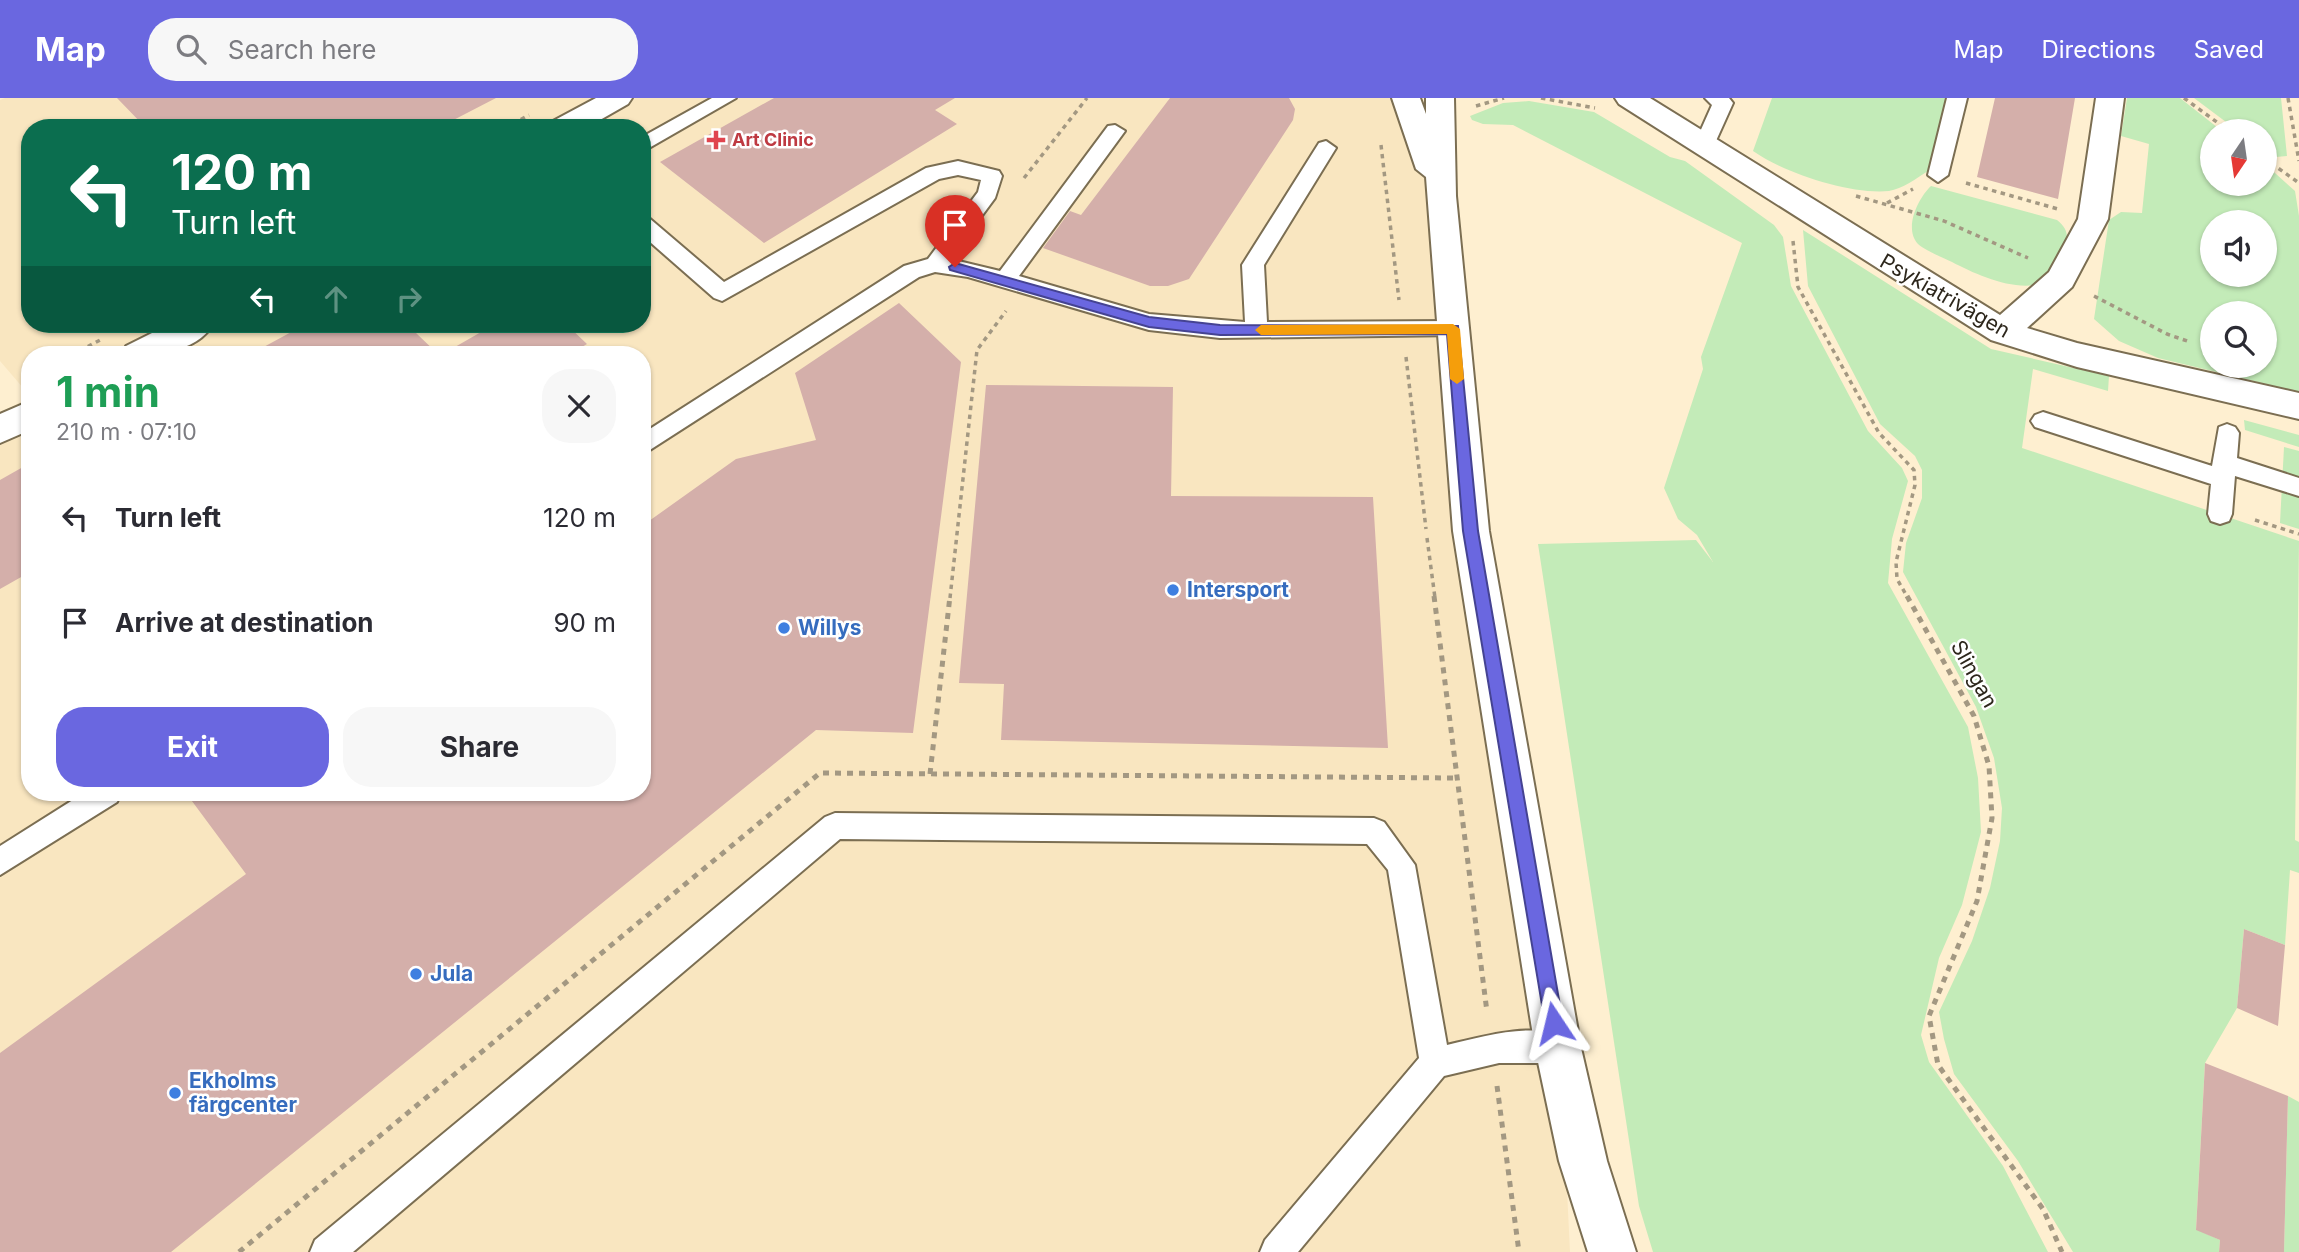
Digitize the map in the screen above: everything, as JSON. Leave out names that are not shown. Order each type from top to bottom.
[{"type":"street","points":[[580,119],[618,98]]},
{"type":"street","points":[[1406,98],[1441,196]]},
{"type":"street","points":[[1440,98],[1441,196],[1471,531],[1558,1048],[1583,1161],[1612,1252]]},
{"type":"street","name":"Psykiatrivägen","points":[[1629,98],[1705,143],[1795,204],[2002,332],[2077,355],[2299,406]]},
{"type":"street","points":[[2002,332],[2061,279],[2093,219],[2110,98]]},
{"type":"street","points":[[157,346],[181,333]]},
{"type":"street","points":[[0,430],[21,419]]},
{"type":"street","points":[[1583,1161],[1592,1252]]},
{"type":"lane","points":[[651,141],[726,98]]},
{"type":"lane","points":[[1705,143],[1723,103],[1715,98]]},
{"type":"lane","points":[[1938,176],[1957,98]]},
{"type":"lane","points":[[1014,284],[1115,131]]},
{"type":"lane","points":[[1256,330],[1253,265],[1326,148]]},
{"type":"lane","points":[[651,231],[722,293],[933,173],[958,168],[992,176],[988,193],[935,265]]},
{"type":"lane","points":[[651,440],[912,271],[935,265],[968,269],[1149,322],[1220,330],[1453,329]]},
{"type":"lane","points":[[2043,421],[2224,471],[2299,487]]},
{"type":"lane","points":[[2220,511],[2227,433]]},
{"type":"lane","points":[[0,862],[95,801]]},
{"type":"lane","points":[[327,1252],[835,827],[1374,831],[1401,865],[1435,1063]]},
{"type":"lane","points":[[1276,1252],[1435,1063],[1499,1048],[1558,1048]]},
{"type":"path","points":[[2184,98],[2213,119]]},
{"type":"path","points":[[2288,98],[2299,161]]},
{"type":"path","points":[[2277,167],[2299,183]]},
{"type":"path","points":[[1938,176],[2093,219]]},
{"type":"path","name":"Slingan","points":[[1789,231],[1798,287],[1878,433],[1914,470],[1915,485],[1896,562],[1897,579],[1974,716],[1989,766],[1992,818],[1977,901],[1929,1016],[1938,1065],[2043,1209],[2062,1252]]},
{"type":"path","points":[[930,774],[977,350],[1014,284]]},
{"type":"path","points":[[2220,511],[2299,534]]},
{"type":"path","points":[[239,1252],[820,774],[1455,778]]},
{"type":"shaded area","points":[[5,98],[1397,98],[1432,201],[1565,1149],[1570,1252],[0,1252],[0,413],[21,402],[21,801],[651,801],[651,346],[21,346],[21,386],[0,361],[0,100]]},
{"type":"green space","points":[[1772,98],[1947,98],[1928,171],[1899,188],[1874,191],[1856,190],[1818,181],[1782,167],[1753,151]]},
{"type":"green space","points":[[2127,98],[2180,98],[2207,119],[2200,119],[2200,196],[2277,196],[2277,175],[2295,191],[2299,216],[2299,392],[2241,378],[2277,378],[2277,301],[2200,301],[2200,368],[2158,358],[2119,341],[2094,319],[2109,220],[2121,212],[2142,213],[2149,144],[2121,136]]},
{"type":"green space","points":[[2194,98],[2281,98],[2287,156],[2277,157],[2277,119],[2222,119]]},
{"type":"green space","points":[[1529,101],[1594,112],[1670,157],[1685,161],[1774,225],[1783,237],[1791,286],[1868,431],[1902,468],[1908,481],[1892,539],[1888,583],[1968,727],[1978,778],[1981,832],[1962,905],[1939,958],[1921,1035],[1929,1062],[2003,1166],[2048,1252],[1653,1252],[1639,1206],[1538,544],[1696,540],[1713,562],[1697,535],[1678,519],[1664,488],[1703,369],[1701,357],[1742,243],[1513,125],[1483,124],[1472,120],[1470,116],[1503,103]]},
{"type":"green space","points":[[1931,186],[2057,220],[2067,236],[2060,267],[2050,279],[2035,285],[2019,285],[1983,276],[1925,249],[1914,237],[1912,222],[1922,197]]},
{"type":"green space","points":[[1803,230],[1991,349],[2109,376],[2108,391],[2033,369],[2022,448],[2299,541],[2295,840],[2299,842],[2299,873],[2290,870],[2285,945],[2244,929],[2237,1008],[2205,1063],[2196,1229],[2220,1240],[2219,1252],[2073,1252],[2018,1161],[1954,1074],[1939,1012],[1972,941],[1990,888],[2000,841],[2002,808],[1994,758],[1976,707],[1903,572],[1906,543],[1922,498],[1922,470],[1915,456],[1880,424],[1808,286]]},
{"type":"green space","points":[[2244,420],[2299,435],[2299,447],[2245,430]]},
{"type":"green space","points":[[2284,447],[2299,451],[2299,529],[2280,523]]},
{"type":"green space","points":[[2288,1096],[2299,1102],[2299,1252],[2284,1252]]},
{"type":"building","points":[[117,98],[496,98],[455,119],[137,119]]},
{"type":"building","points":[[774,98],[955,98],[935,110],[957,124],[764,243],[660,162]]},
{"type":"building","points":[[1170,98],[1289,98],[1295,109],[1293,120],[1189,279],[1168,286],[1150,286],[1043,248],[1070,211],[1081,215]]},
{"type":"building","points":[[1995,98],[2075,98],[2058,199],[1977,177]]},
{"type":"building","points":[[899,303],[961,362],[913,733],[816,730],[171,1252],[0,1252],[0,1053],[246,874],[192,801],[651,801],[651,520],[736,459],[816,440],[795,373]]},
{"type":"building","points":[[289,333],[416,333],[430,346],[266,346]]},
{"type":"building","points":[[479,333],[575,333],[587,344],[584,346],[457,346]]},
{"type":"building","name":"Intersport","points":[[986,385],[1173,387],[1171,496],[1373,497],[1388,748],[1001,740],[1004,684],[959,683]]},
{"type":"building","points":[[21,468],[21,577],[0,589],[0,480]]},
{"type":"building","points":[[2244,929],[2285,945],[2278,1026],[2237,1008]]},
{"type":"building","points":[[2205,1063],[2288,1096],[2284,1252],[2219,1252],[2220,1240],[2196,1230]]},
{"type":"slow traffic","points":[[1261,330],[1453,329],[1457,379]]},
{"type":"place","name":"Art Clinic","points":[[716,140]]},
{"type":"place","name":"Intersport","points":[[1173,590]]},
{"type":"place","name":"Willys","points":[[784,628]]},
{"type":"place","name":"Jula","points":[[416,974]]},
{"type":"place","name":"Ekholms färgcenter","points":[[175,1093]]},
{"type":"route","points":[[955,267],[1149,322],[1220,330],[1453,329],[1471,531],[1554,1023]]}]
